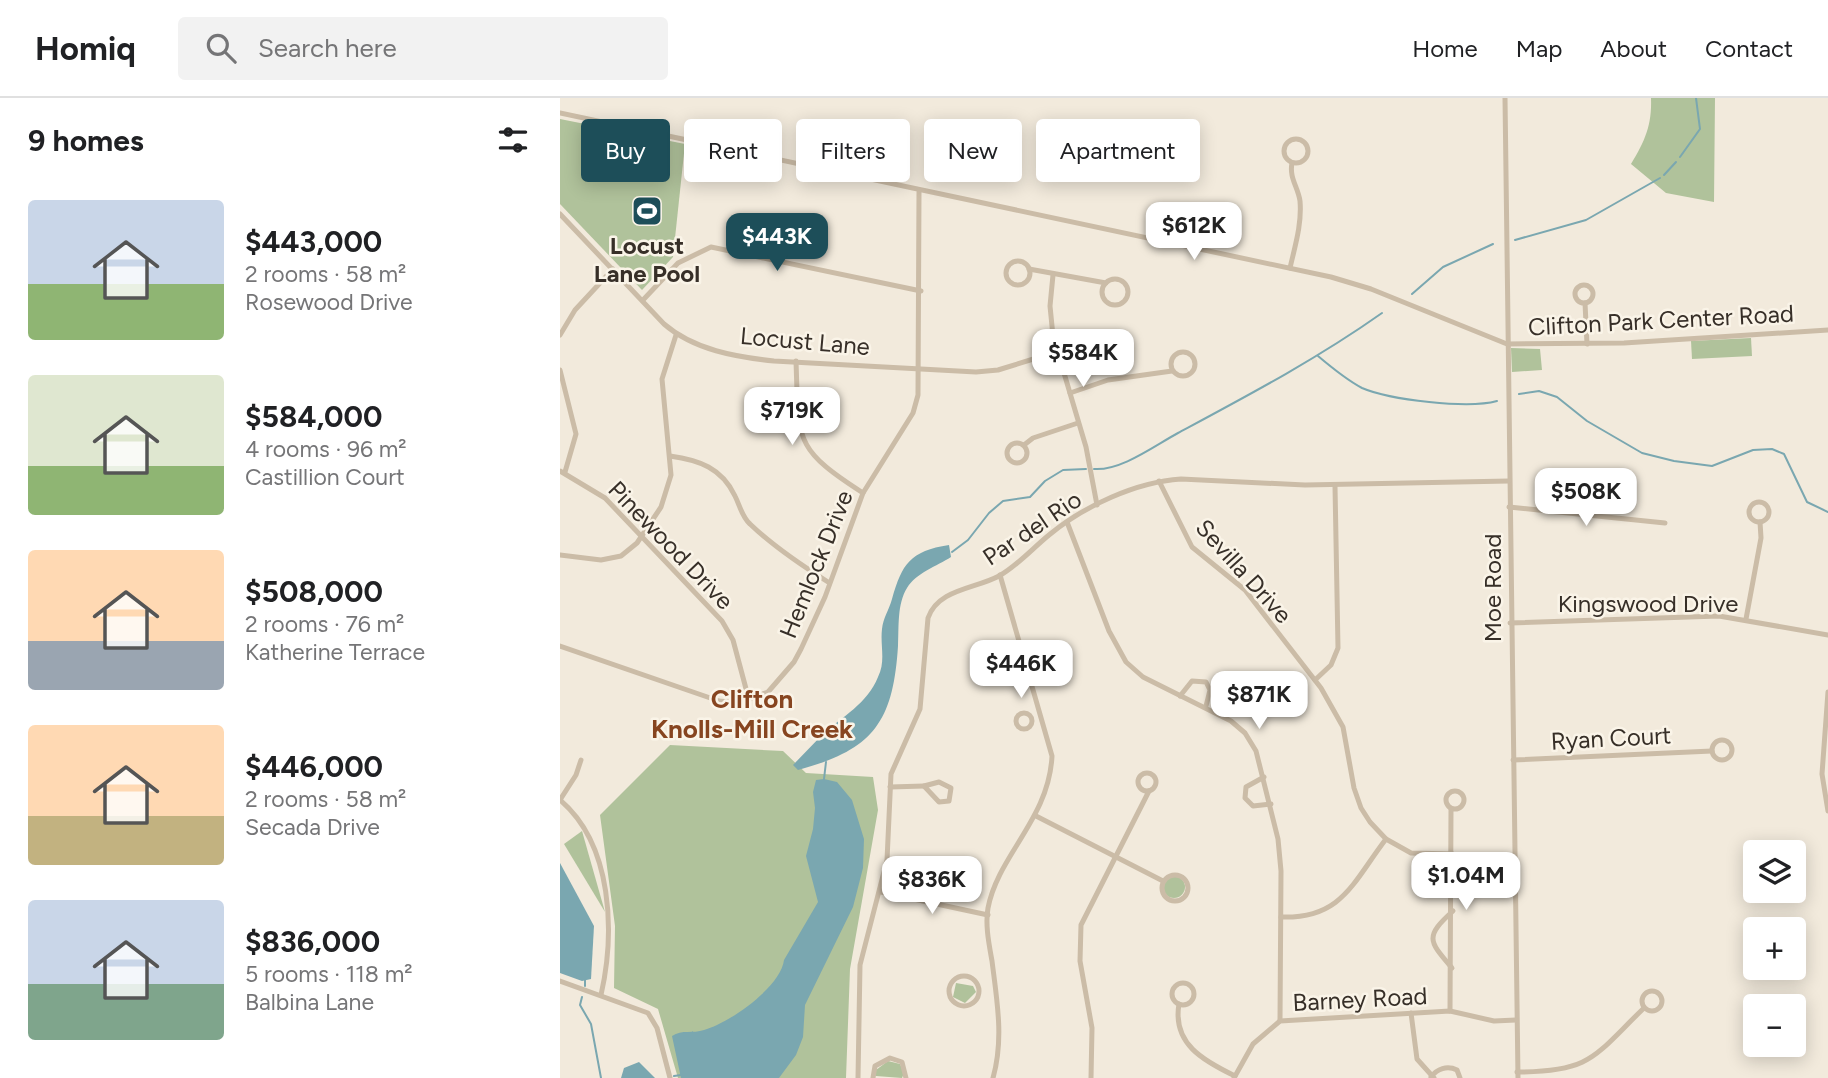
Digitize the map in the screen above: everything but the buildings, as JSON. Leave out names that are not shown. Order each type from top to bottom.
[{"type":"street","name":"Moe Road","points":[[1505,98],[1518,1075]]},
{"type":"street","name":"Clifton Park Center Road","points":[[560,113],[919,192],[1290,268],[1371,289],[1507,344],[1587,344],[1828,330]]},
{"type":"street","points":[[1291,140],[1302,141],[1308,148],[1308,156],[1301,163],[1292,163],[1285,158],[1284,146],[1291,140]]},
{"type":"street","points":[[1290,268],[1300,211],[1291,174],[1292,163]]},
{"type":"street","name":"Hemlock Drive","points":[[749,700],[768,692],[794,662],[814,622],[863,493],[913,413],[920,368],[919,192]]},
{"type":"street","name":"Locust Lane","points":[[560,215],[676,335],[701,346],[749,358],[986,371],[1056,352]]},
{"type":"street","points":[[643,300],[678,262],[711,247],[921,291]]},
{"type":"street","points":[[1029,269],[1028,278],[1022,284],[1013,284],[1006,277],[1007,268],[1013,262],[1023,262],[1029,269],[1053,275],[1106,284],[1114,280],[1125,284],[1128,293],[1125,301],[1116,305],[1107,303],[1102,292],[1106,284]]},
{"type":"street","points":[[560,335],[575,310],[613,269]]},
{"type":"street","points":[[1053,275],[1050,316],[1056,352],[1070,393],[1097,505]]},
{"type":"street","points":[[1585,303],[1587,344]]},
{"type":"street","points":[[560,555],[613,560],[628,552],[642,536],[667,494],[670,456],[662,379],[676,335]]},
{"type":"street","points":[[1070,393],[1108,380],[1172,371],[1179,376],[1187,376],[1195,368],[1194,359],[1187,353],[1176,354],[1171,362],[1172,371]]},
{"type":"street","points":[[796,361],[798,408],[803,440],[822,466],[863,493]]},
{"type":"street","points":[[560,370],[576,435],[563,472]]},
{"type":"street","points":[[1024,445],[1033,438],[1078,423]]},
{"type":"street","points":[[670,456],[692,459],[719,473],[730,486],[749,523],[800,564],[828,582]]},
{"type":"street","name":"Pinewood Drive","points":[[563,472],[605,498],[722,621],[733,640],[749,700]]},
{"type":"street","name":"Par del Rio","points":[[858,1077],[860,965],[881,892],[888,849],[892,769],[920,709],[930,611],[944,597],[1000,575],[1067,522],[1097,505],[1159,481],[1181,479],[1335,486],[1509,481]]},
{"type":"street","name":"Sevilla Drive","points":[[1159,481],[1192,547],[1245,590],[1315,680],[1343,727],[1361,808],[1386,839],[1421,855],[1453,854]]},
{"type":"street","points":[[1315,680],[1331,665],[1338,648],[1335,486]]},
{"type":"street","points":[[1509,508],[1665,523]]},
{"type":"street","points":[[1067,522],[1109,631],[1126,662],[1143,677],[1206,706],[1245,733],[1256,751],[1271,804],[1280,860],[1280,1021]]},
{"type":"street","points":[[1746,619],[1761,538],[1760,522]]},
{"type":"street","points":[[993,1078],[1000,1035],[988,915],[996,884],[1036,816],[1051,767],[1050,744],[1000,575]]},
{"type":"street","name":"Kingswood Drive","points":[[1510,623],[1696,616],[1746,619],[1828,635]]},
{"type":"street","points":[[560,646],[719,701],[738,703],[749,700]]},
{"type":"street","points":[[1180,696],[1192,681],[1206,682],[1210,691],[1206,706]]},
{"type":"street","points":[[1828,692],[1822,774],[1828,811]]},
{"type":"street","points":[[1032,720],[1042,718]]},
{"type":"street","name":"Ryan Court","points":[[1513,760],[1712,751],[1721,740],[1733,748],[1730,757],[1721,761],[1716,759],[1712,751]]},
{"type":"street","points":[[581,760],[576,775],[560,800],[581,821],[588,834],[603,886],[609,932],[607,967],[601,995]]},
{"type":"street","points":[[1264,777],[1246,787],[1245,798],[1253,806],[1271,804]]},
{"type":"street","points":[[890,787],[945,783],[951,788],[951,798],[946,802],[939,802],[924,786]]},
{"type":"street","points":[[1091,1078],[1091,1027],[1080,961],[1081,925],[1149,791]]},
{"type":"street","points":[[1450,1011],[1453,911],[1451,809]]},
{"type":"street","points":[[1036,816],[1163,881]]},
{"type":"street","points":[[1281,918],[1319,914],[1334,905],[1386,839]]},
{"type":"street","points":[[1172,875],[1181,876],[1188,885],[1187,893],[1181,900],[1169,900],[1163,893],[1163,881],[1172,875]]},
{"type":"street","points":[[881,892],[988,915]]},
{"type":"street","points":[[1452,968],[1436,951],[1431,941],[1433,932],[1453,911]]},
{"type":"street","points":[[981,990],[968,1006],[957,1004],[950,997],[950,984],[958,977],[975,982],[981,990],[996,993]]},
{"type":"street","points":[[560,981],[653,1017],[670,1078]]},
{"type":"street","points":[[1181,984],[1187,985],[1193,991],[1193,1000],[1188,1004],[1180,1004],[1173,998],[1174,989],[1181,984]]},
{"type":"street","points":[[1180,1004],[1177,1025],[1192,1050],[1235,1077]]},
{"type":"street","points":[[1518,1075],[1567,1070],[1583,1063],[1644,1008]]},
{"type":"street","name":"Barney Road","points":[[1235,1077],[1254,1044],[1280,1021],[1450,1011],[1494,1021],[1516,1020]]},
{"type":"street","points":[[1411,1013],[1418,1059],[1432,1077],[1440,1069],[1451,1068],[1457,1070],[1460,1078]]},
{"type":"street","points":[[858,1077],[872,1077],[878,1063],[890,1058],[902,1062],[906,1078]]},
{"type":"green space","points":[[1651,98],[1715,98],[1714,202],[1666,193],[1631,164],[1647,132]]},
{"type":"green space","points":[[560,119],[581,123],[581,182],[670,182],[670,141],[684,144],[673,257],[642,290],[560,204]]},
{"type":"green space","points":[[1751,338],[1752,356],[1692,359],[1691,341]]},
{"type":"green space","points":[[1511,348],[1540,349],[1542,370],[1512,372]]},
{"type":"green space","points":[[670,745],[783,751],[806,773],[873,777],[878,810],[850,969],[846,1078],[678,1078],[658,1009],[614,988],[615,926],[600,815]]},
{"type":"green space","points":[[582,831],[605,912],[564,844]]},
{"type":"green space","points":[[1174,876],[1182,879],[1185,887],[1182,895],[1174,898],[1166,895],[1163,887],[1166,879]]},
{"type":"green space","points":[[956,983],[973,986],[976,992],[965,1003],[953,997]]},
{"type":"green space","points":[[888,1061],[900,1064],[904,1073],[902,1078],[876,1076],[876,1070]]},
{"type":"water","points":[[949,545],[951,557],[916,578],[904,594],[900,608],[891,695],[874,730],[861,743],[844,753],[798,770],[793,765],[823,734],[854,709],[873,686],[882,665],[884,621],[904,568],[916,555]]},
{"type":"water","points":[[816,780],[837,782],[852,800],[864,839],[863,868],[853,907],[805,1005],[803,1037],[796,1055],[779,1078],[681,1078],[672,1036],[700,1031],[727,1020],[764,992],[781,970],[784,960],[818,902],[806,856],[813,829],[813,792]]},
{"type":"water","points":[[560,863],[594,926],[591,979],[582,981],[560,973]]},
{"type":"water","points":[[639,1062],[655,1078],[621,1078],[624,1068]]},
{"type":"waterway","points":[[1680,157],[1700,129],[1696,98]]},
{"type":"waterway","points":[[1664,175],[1676,162]]},
{"type":"waterway","points":[[1515,240],[1586,220],[1660,178]]},
{"type":"waterway","points":[[1412,294],[1443,267],[1493,244]]},
{"type":"waterway","points":[[1094,469],[1115,466],[1137,457],[1256,391],[1382,313]]},
{"type":"waterway","points":[[1318,356],[1362,388],[1375,392],[1449,404],[1497,401]]},
{"type":"waterway","points":[[1519,394],[1539,391],[1557,397],[1587,421],[1642,453],[1674,461],[1712,466],[1753,450],[1772,449],[1784,454],[1807,502],[1828,512]]},
{"type":"waterway","points":[[952,552],[968,540],[989,513],[1003,501],[1030,497],[1045,481],[1063,470],[1086,469]]},
{"type":"waterway","points":[[824,779],[826,762]]},
{"type":"waterway","points":[[585,980],[585,986]]},
{"type":"waterway","points":[[582,997],[580,1005],[591,1024],[601,1078]]},
{"type":"waterway","points":[[674,1076],[681,1075]]},
{"type":"place","name":"Locust Lane Pool","points":[[647,211]]},
{"type":"district","name":"Clifton Knolls-Mill Creek","points":[[752,714]]}]
